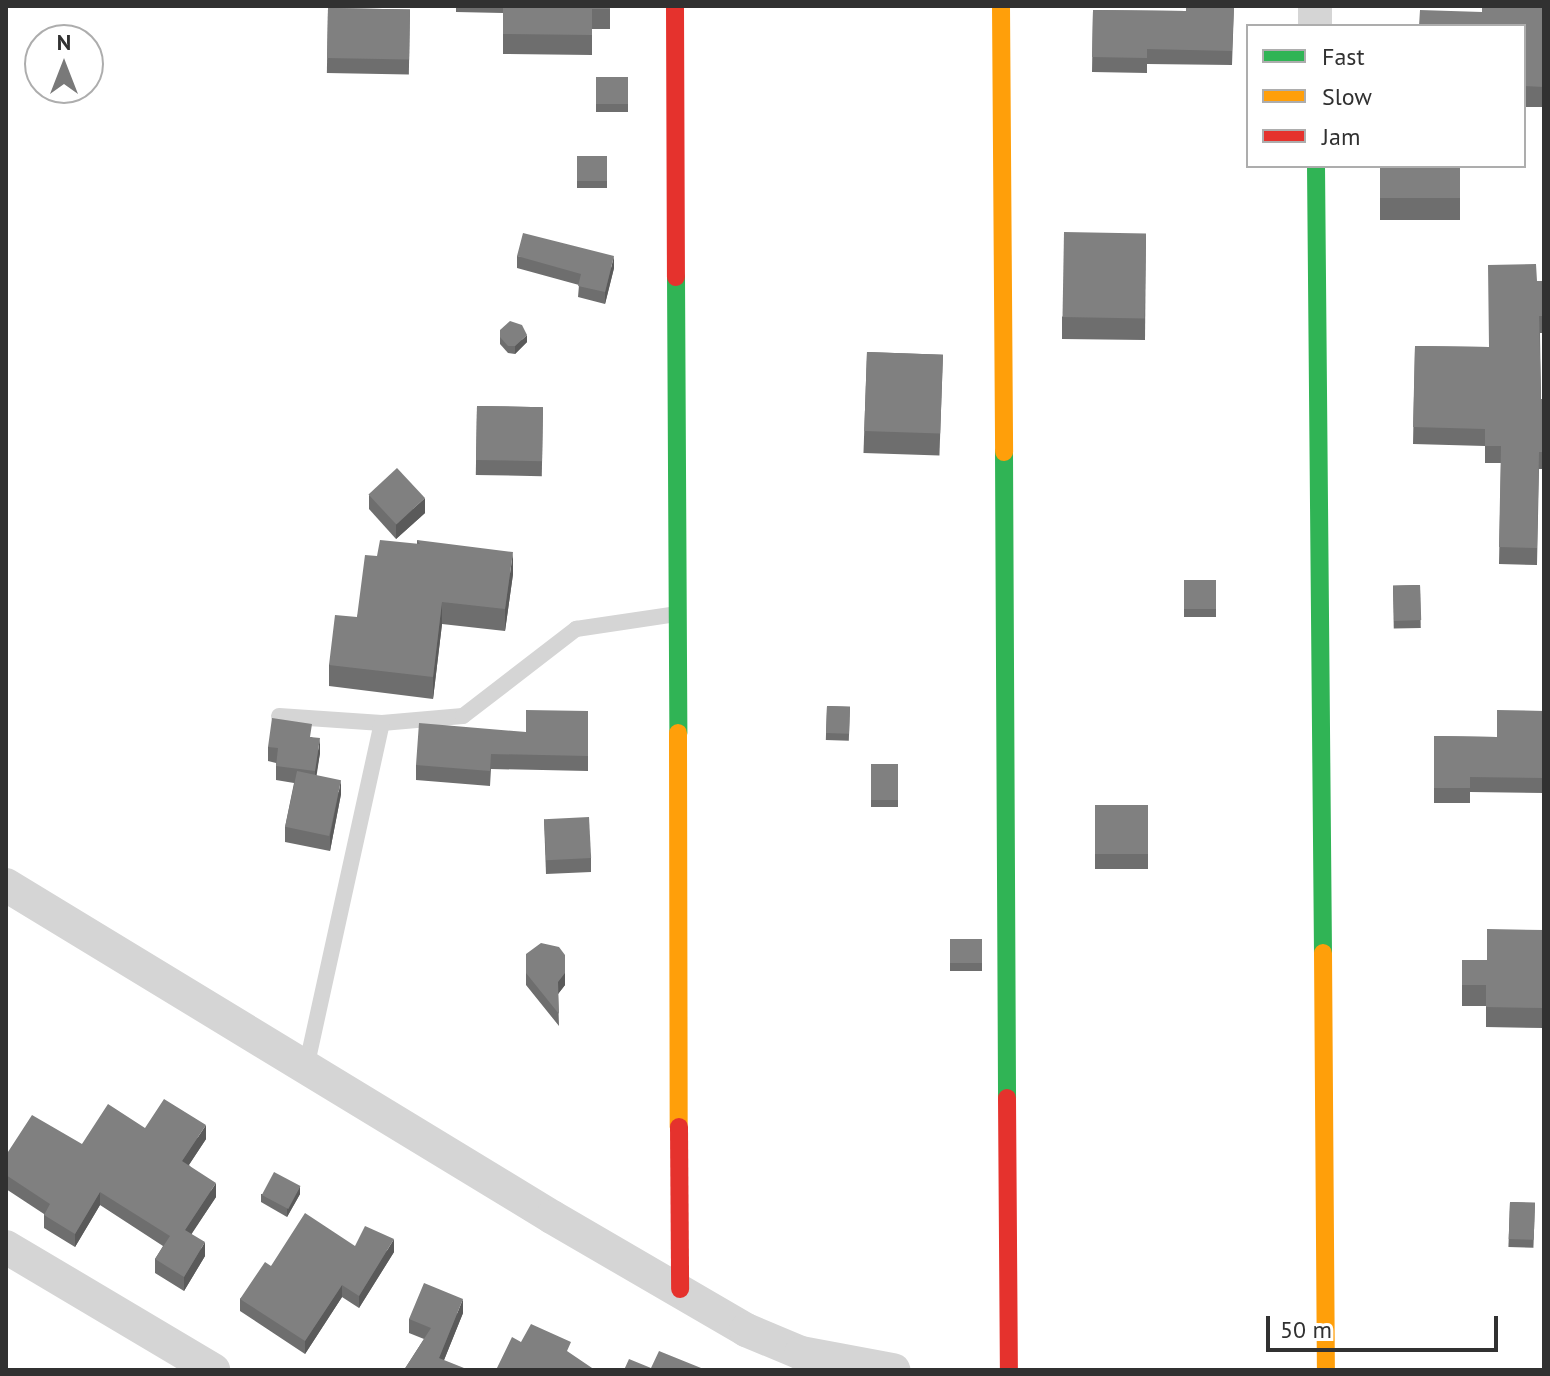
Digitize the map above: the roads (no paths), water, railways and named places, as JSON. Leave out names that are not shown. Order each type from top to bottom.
[{"type":"street","points":[[675,6],[680,1289]]},
{"type":"street","points":[[1001,6],[1009,1370]]},
{"type":"street","points":[[1316,168],[1326,1370]]},
{"type":"street","points":[[6,885],[552,1217],[680,1289],[798,1361],[893,1370]]},
{"type":"street","points":[[6,1247],[213,1370]]},
{"type":"lane","points":[[279,716],[382,723],[463,716],[576,629],[677,614]]},
{"type":"lane","points":[[306,1068],[382,723]]}]
